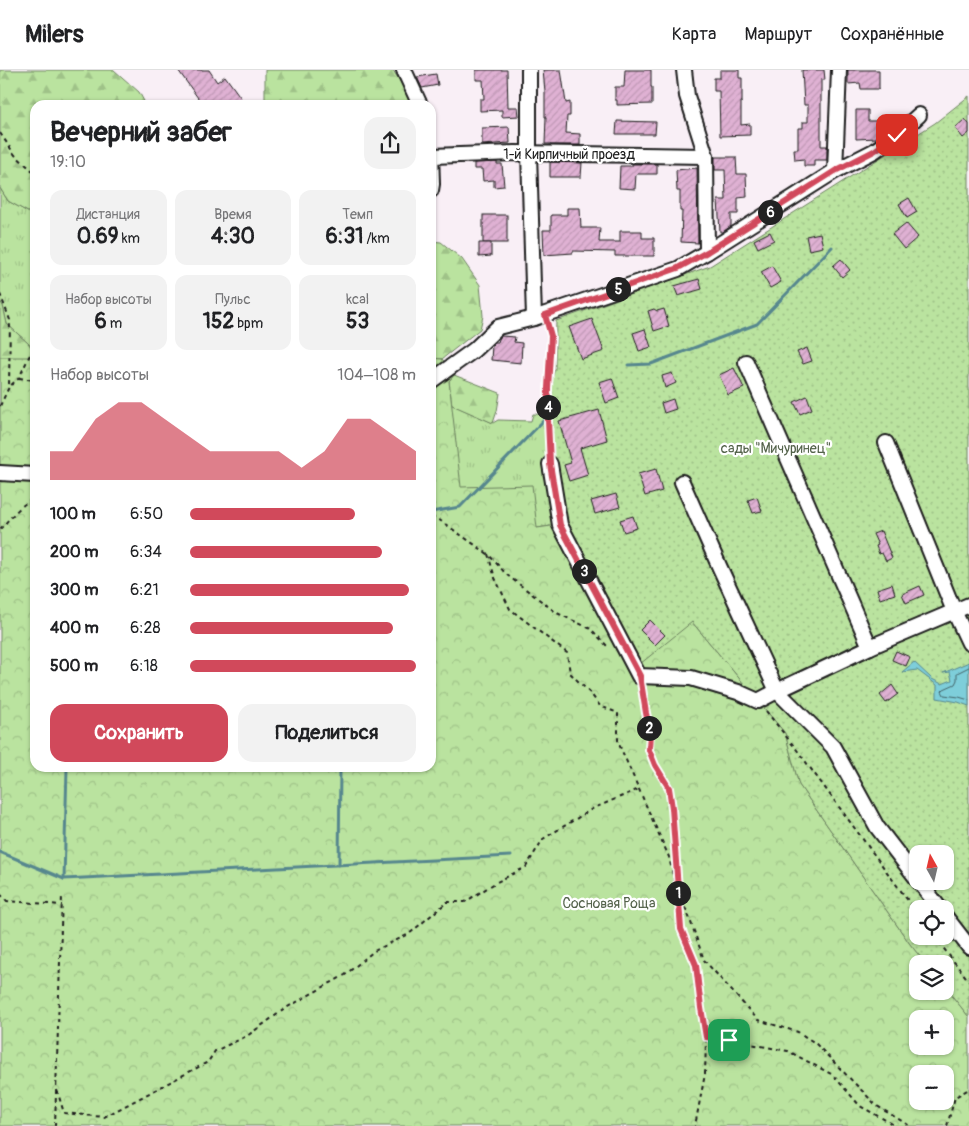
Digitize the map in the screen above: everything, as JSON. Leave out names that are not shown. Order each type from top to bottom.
[{"type":"street","points":[[404,70],[418,100]]},
{"type":"street","points":[[529,70],[529,153],[541,320]]},
{"type":"street","points":[[684,70],[687,96],[706,156],[707,252]]},
{"type":"street","points":[[835,171],[839,70]]},
{"type":"street","points":[[436,377],[474,350],[498,327],[541,320],[678,268],[707,252],[835,171],[874,151],[897,135],[919,115]]},
{"type":"street","name":"1-й Кирпичный проезд","points":[[436,154],[529,153],[706,156]]},
{"type":"street","points":[[746,362],[870,647]]},
{"type":"street","points":[[886,443],[954,611],[969,643]]},
{"type":"street","points":[[550,464],[560,525],[640,676],[690,678],[738,692],[758,701],[870,647],[969,605]]},
{"type":"street","points":[[0,473],[30,475]]},
{"type":"street","points":[[682,482],[777,691],[833,747],[877,826],[909,868]]},
{"type":"street","points":[[926,890],[933,900]]},
{"type":"street","points":[[954,928],[969,947]]},
{"type":"path","points":[[0,133],[15,155],[30,168]]},
{"type":"path","points":[[0,294],[10,320],[9,387]]},
{"type":"path","points":[[541,320],[551,336],[548,397],[550,464]]},
{"type":"path","points":[[0,406],[9,387],[19,378],[30,355]]},
{"type":"path","points":[[19,378],[30,379]]},
{"type":"path","points":[[0,529],[30,500]]},
{"type":"path","points":[[436,518],[488,554],[507,575],[557,613],[591,629],[609,648]]},
{"type":"path","points":[[488,554],[495,578],[510,609],[567,653],[570,673],[600,706],[618,713],[618,742],[669,858],[678,898],[686,911],[704,960],[758,1020],[798,1032],[815,1043],[877,1106],[910,1126]]},
{"type":"path","points":[[640,676],[650,732],[649,750],[655,765],[669,788],[681,929],[696,965],[706,1037],[705,1074],[695,1126]]},
{"type":"path","points":[[758,701],[797,750],[909,902]]},
{"type":"path","points":[[57,1090],[64,1113],[104,1117],[208,1062],[215,1051],[247,1036],[286,1008],[344,975],[374,951],[409,934],[447,902],[465,902],[494,883],[526,867],[542,839],[592,809],[638,789]]},
{"type":"path","points":[[0,894],[7,901],[62,905]]},
{"type":"path","points":[[56,1126],[62,895]]},
{"type":"path","points":[[941,945],[969,981]]},
{"type":"path","points":[[706,1037],[788,1051],[833,1075],[860,1106],[896,1126]]},
{"type":"path","points":[[946,1126],[954,1096],[969,1088]]},
{"type":"green space","points":[[0,70],[114,70],[139,92],[143,100],[30,100],[30,213],[8,201],[0,188]]},
{"type":"green space","points":[[265,70],[393,70],[410,100],[265,100]]},
{"type":"green space","name":"сады \"Мичуринец\"","points":[[969,96],[969,1017],[954,998],[954,955],[919,955],[911,945],[954,945],[954,900],[909,900],[909,943],[799,785],[785,733],[692,622],[640,664],[565,524],[554,462],[550,415],[549,387],[555,369],[556,321],[710,266],[935,123]]},
{"type":"green space","points":[[0,188],[8,201],[30,213],[30,346],[7,324],[0,301]]},
{"type":"green space","points":[[436,242],[441,242],[462,259],[480,285],[483,316],[480,329],[442,359],[436,358]]},
{"type":"green space","points":[[0,301],[7,324],[30,346],[30,467],[0,464]]},
{"type":"green space","name":"Сосновая Роща","points":[[0,357],[30,357],[30,772],[436,772],[436,358],[442,359],[454,375],[449,381],[461,487],[532,485],[537,528],[565,524],[692,622],[785,733],[799,785],[909,945],[919,955],[909,955],[909,1000],[954,1000],[954,998],[969,1017],[969,1126],[0,1126]]},
{"type":"green space","points":[[436,358],[442,359],[454,375],[449,381],[453,405],[493,423],[498,420],[531,421],[533,414],[550,415],[554,462],[565,524],[537,528],[436,490]]},
{"type":"green space","points":[[454,375],[500,393],[493,423],[452,405],[449,381]]},
{"type":"water","points":[[914,662],[932,679],[942,684],[952,680],[950,672],[943,673],[969,662],[969,706],[937,698],[937,685],[917,670],[902,672]]},
{"type":"building","points":[[178,70],[209,70],[217,82],[225,76],[241,98],[238,100],[199,100]]},
{"type":"building","points":[[476,70],[507,70],[508,107],[518,107],[519,116],[502,117],[502,110],[480,111],[480,99],[484,99],[483,80],[476,80]]},
{"type":"building","points":[[543,70],[561,70],[566,103],[570,102],[570,116],[567,116],[566,133],[580,134],[580,145],[545,144],[546,117]]},
{"type":"building","points":[[625,70],[651,70],[652,104],[617,105],[615,87],[624,87]]},
{"type":"building","points":[[720,70],[739,70],[739,78],[742,78],[741,125],[750,124],[750,135],[720,136],[719,91],[714,91],[714,78],[720,78]]},
{"type":"building","points":[[802,70],[824,70],[825,80],[821,80],[821,146],[827,146],[827,160],[814,160],[814,166],[804,166],[804,159],[795,160],[794,149],[798,149],[798,128],[803,128],[803,122],[808,122],[808,105],[804,105]]},
{"type":"building","points":[[848,70],[879,70],[879,89],[861,89],[860,83],[848,84]]},
{"type":"building","points":[[436,74],[438,85],[422,88],[417,77]]},
{"type":"building","points":[[856,110],[868,110],[868,121],[877,121],[877,138],[856,139]]},
{"type":"building","points":[[965,119],[969,124],[969,133],[963,138],[955,128]]},
{"type":"building","points":[[617,121],[656,122],[655,134],[616,134]]},
{"type":"building","points":[[509,127],[510,143],[482,145],[482,128]]},
{"type":"building","points":[[715,157],[736,157],[737,174],[746,174],[747,197],[738,198],[738,214],[731,214],[731,226],[723,232],[720,232],[718,200],[726,200],[725,170],[715,170]]},
{"type":"building","points":[[497,162],[497,164],[502,164],[504,186],[494,187],[494,180],[483,181],[482,169],[474,169],[474,163]]},
{"type":"building","points":[[550,162],[582,163],[581,177],[550,177]]},
{"type":"building","points":[[632,164],[657,164],[657,174],[636,174],[635,189],[619,188],[620,166],[632,166]]},
{"type":"building","points":[[697,168],[698,243],[681,242],[682,211],[680,211],[680,191],[677,191],[676,170]]},
{"type":"building","points":[[909,198],[917,212],[907,218],[899,204]]},
{"type":"building","points":[[567,208],[580,208],[581,228],[600,228],[599,242],[620,242],[620,231],[642,231],[642,238],[654,238],[654,256],[615,256],[615,252],[573,251],[573,253],[544,255],[543,230],[551,230],[551,215],[567,215]]},
{"type":"building","points":[[483,215],[507,215],[507,243],[483,243]]},
{"type":"building","points":[[906,223],[918,237],[904,249],[892,234]]},
{"type":"building","points":[[770,232],[774,240],[758,248],[754,240]]},
{"type":"building","points":[[820,233],[823,247],[809,250],[806,236]]},
{"type":"building","points":[[479,243],[491,243],[491,256],[479,257]]},
{"type":"building","points":[[841,259],[850,270],[842,277],[833,266]]},
{"type":"building","points":[[772,266],[781,282],[770,288],[761,272]]},
{"type":"building","points":[[699,279],[702,289],[678,296],[674,286]]},
{"type":"building","points":[[654,309],[657,311],[664,309],[669,326],[654,331],[648,311]]},
{"type":"building","points":[[592,319],[604,351],[581,359],[569,327]]},
{"type":"building","points":[[645,329],[651,347],[639,351],[633,333]]},
{"type":"building","points":[[501,336],[515,337],[514,342],[522,343],[521,363],[491,360],[492,345],[498,342]]},
{"type":"building","points":[[807,348],[812,361],[803,364],[797,352]]},
{"type":"building","points":[[734,368],[744,388],[728,395],[719,375]]},
{"type":"building","points":[[672,373],[676,383],[665,388],[662,376]]},
{"type":"building","points":[[612,378],[619,398],[606,403],[599,382]]},
{"type":"building","points":[[807,396],[812,409],[800,414],[794,402]]},
{"type":"building","points":[[673,399],[676,409],[664,413],[661,403]]},
{"type":"building","points":[[599,410],[607,440],[580,448],[588,475],[569,481],[564,465],[571,463],[559,421]]},
{"type":"building","points":[[656,469],[662,491],[645,496],[638,474]]},
{"type":"building","points":[[616,494],[620,507],[595,514],[591,501]]},
{"type":"building","points":[[757,497],[762,511],[753,513],[748,500]]},
{"type":"building","points":[[633,516],[637,528],[624,532],[620,520]]},
{"type":"building","points":[[881,531],[892,558],[886,561],[882,553],[879,554],[876,546],[878,545],[873,534]]},
{"type":"building","points":[[892,584],[895,594],[880,599],[877,589]]},
{"type":"building","points":[[920,586],[924,595],[906,603],[902,594]]},
{"type":"building","points":[[650,620],[665,635],[655,645],[640,630]]},
{"type":"building","points":[[896,651],[910,657],[906,666],[892,660]]},
{"type":"building","points":[[892,685],[898,694],[886,703],[880,695]]},
{"type":"waterway","points":[[628,365],[651,364],[757,324],[832,247]]},
{"type":"waterway","points":[[436,511],[460,507],[545,418]]},
{"type":"waterway","points":[[64,879],[67,772]]},
{"type":"waterway","points":[[339,865],[340,772]]},
{"type":"waterway","points":[[0,852],[64,879],[511,856]]},
{"type":"route","points":[[729,1040],[706,1037],[696,965],[681,929],[669,788],[655,765],[649,750],[650,732],[640,676],[560,525],[550,464],[548,388],[551,336],[545,315],[678,268],[707,252],[835,171],[874,151],[897,135]]}]
